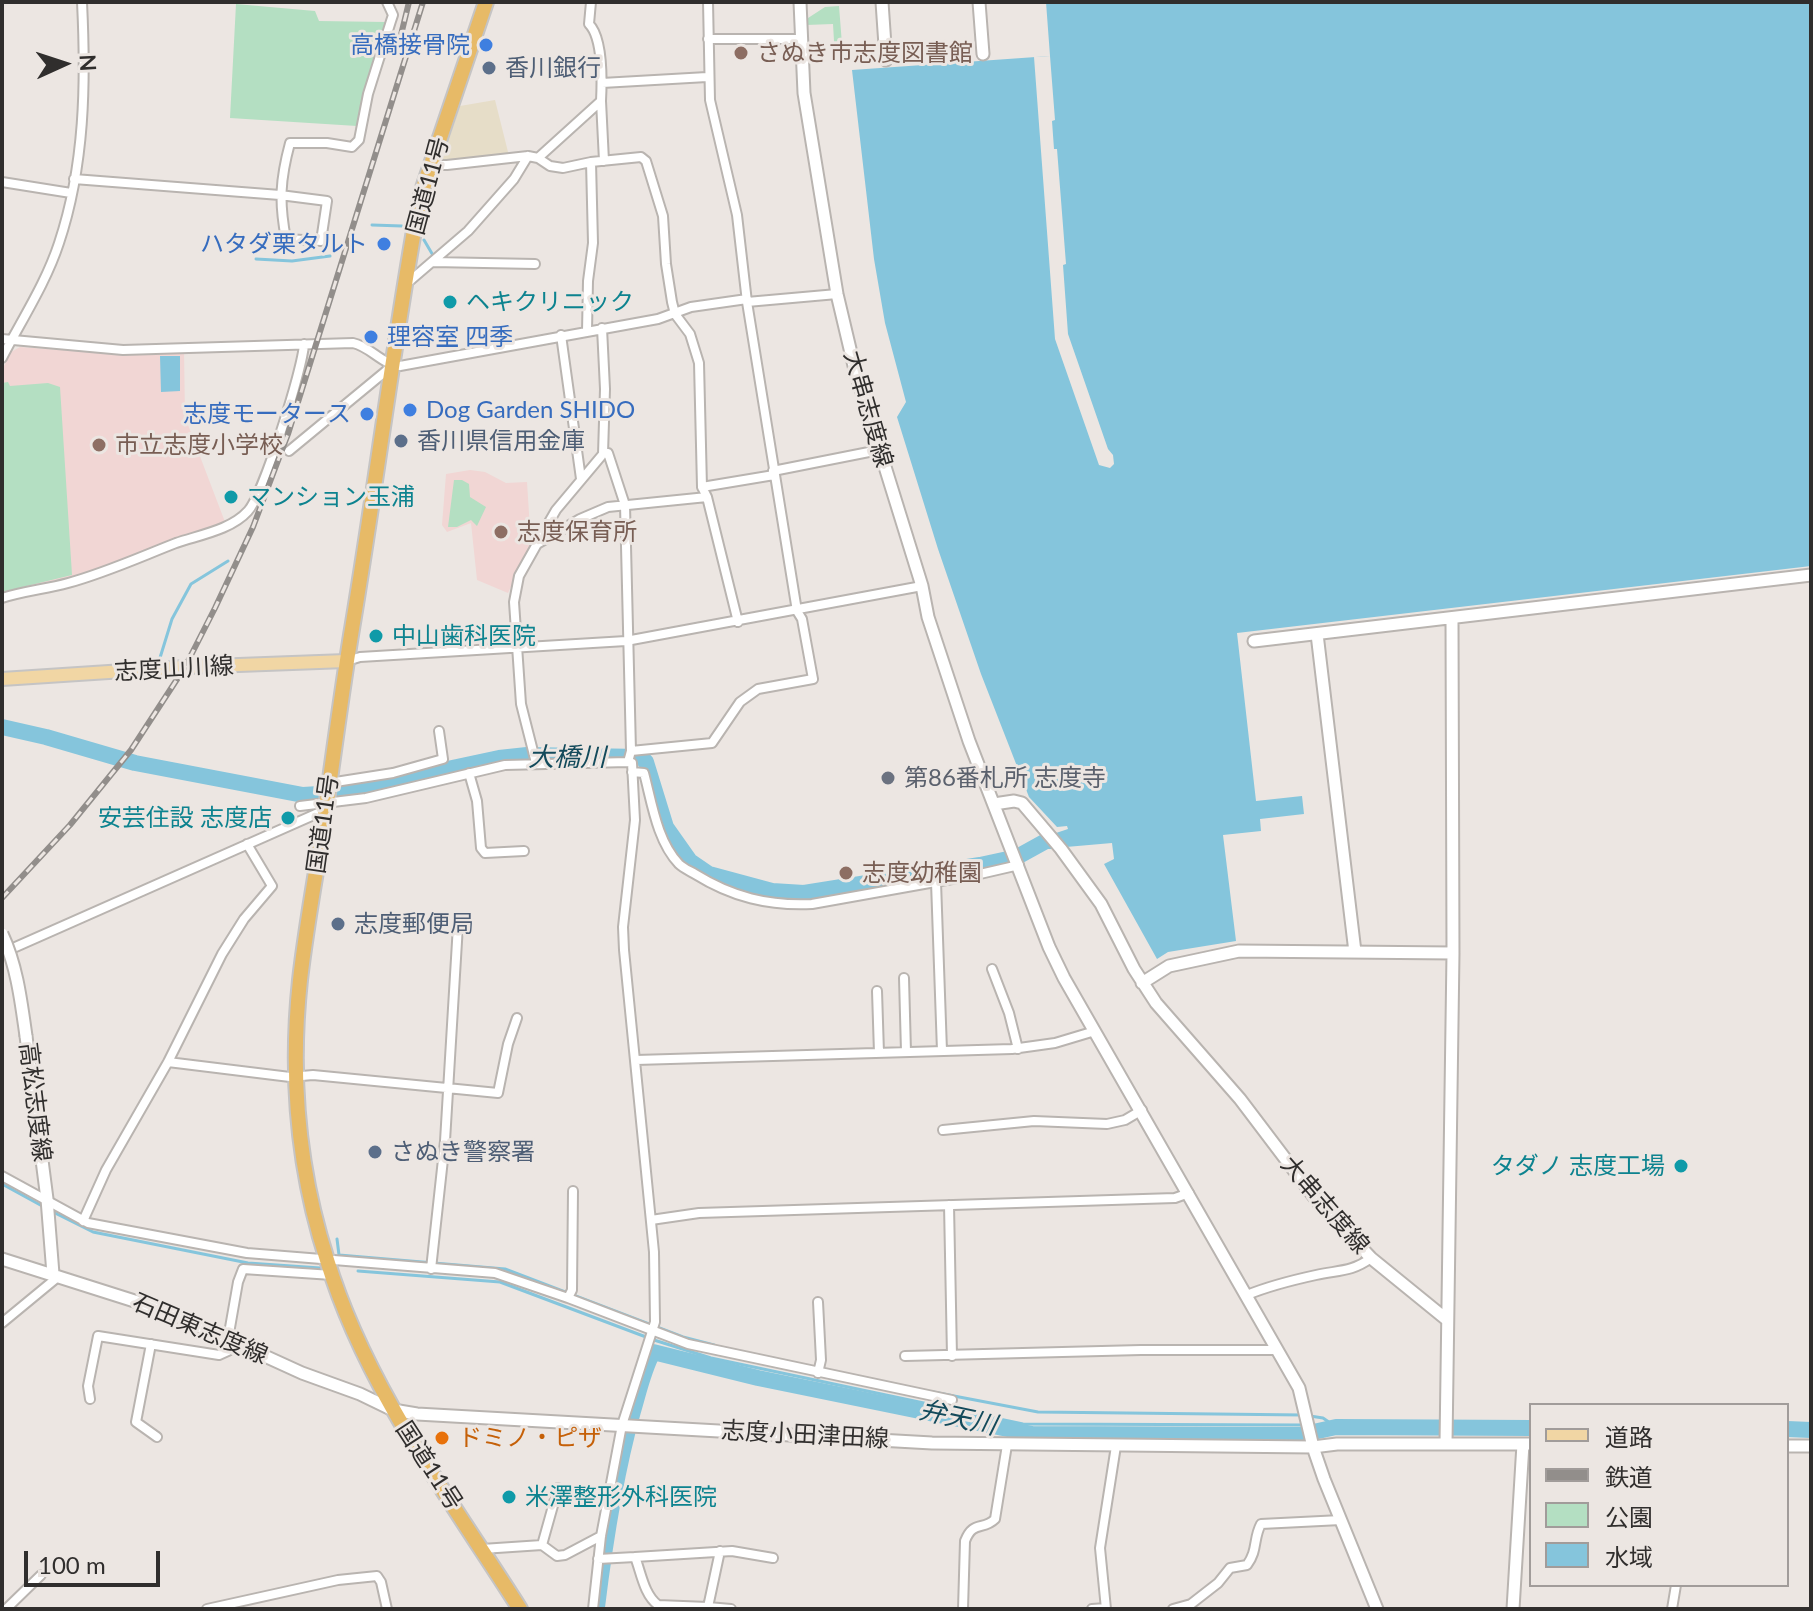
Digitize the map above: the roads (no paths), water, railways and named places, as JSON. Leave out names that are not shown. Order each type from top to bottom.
[{"type":"highway","name":"国道11号","points":[[486,2],[421,194],[346,661],[300,980],[296,1077],[307,1183],[326,1259],[368,1362],[393,1410],[520,1609]]},
{"type":"main road","name":"大串志度線","points":[[800,2],[806,108],[837,294],[855,370],[922,586],[928,617],[969,741],[1049,947],[1299,1388],[1313,1447],[1377,1609]]},
{"type":"main road","points":[[882,2],[886,60]]},
{"type":"main road","points":[[979,2],[983,54]]},
{"type":"main road","points":[[1254,641],[1811,575]]},
{"type":"main road","points":[[1452,618],[1453,953],[1446,1438],[1527,1444],[1513,1609]]},
{"type":"main road","points":[[1317,634],[1355,952]]},
{"type":"main road","name":"志度山川線","points":[[2,679],[185,667],[346,661]]},
{"type":"main road","name":"大串志度線","points":[[994,804],[1022,803],[1101,904],[1142,983],[1156,1003],[1240,1099],[1318,1202],[1371,1258],[1446,1319]]},
{"type":"main road","name":"高松志度線","points":[[2,934],[14,967],[26,1036],[56,1275]]},
{"type":"main road","points":[[1142,983],[1169,966],[1239,951],[1453,953]]},
{"type":"main road","name":"石田東志度線","points":[[2,1259],[166,1311],[393,1410]]},
{"type":"main road","name":"志度小田津田線","points":[[393,1410],[417,1414],[1007,1445],[1313,1447],[1446,1438]]},
{"type":"main road","points":[[1789,1446],[1811,1446]]},
{"type":"street","points":[[2,358],[6,340],[58,247],[71,193],[84,109],[82,2]]},
{"type":"street","points":[[74,179],[280,195],[327,201],[321,241],[286,239],[280,195],[281,176],[290,143],[352,147],[359,140],[368,94],[393,15],[387,2]]},
{"type":"street","points":[[591,2],[589,24],[596,30],[602,83],[604,161]]},
{"type":"street","points":[[631,751],[712,743],[740,702],[758,689],[813,679],[802,619],[797,611],[773,473],[731,182],[710,100],[707,77],[708,2]]},
{"type":"street","points":[[708,39],[801,39]]},
{"type":"street","points":[[602,83],[707,77]]},
{"type":"street","points":[[405,285],[468,231],[533,157],[601,101]]},
{"type":"street","points":[[431,165],[533,157],[550,166],[563,168],[641,157],[646,161],[663,216],[666,264],[675,314],[690,334],[699,363],[702,487],[738,622]]},
{"type":"street","points":[[587,331],[588,281],[593,243],[591,162]]},
{"type":"street","points":[[2,182],[71,193]]},
{"type":"street","points":[[433,262],[535,264]]},
{"type":"street","points":[[289,451],[392,365],[658,319],[691,307],[837,294]]},
{"type":"street","points":[[536,763],[521,704],[514,602],[519,576],[556,510],[603,454],[605,389],[602,328]]},
{"type":"street","points":[[561,335],[581,479]]},
{"type":"street","points":[[6,340],[123,350],[353,343],[363,345],[392,365]]},
{"type":"street","points":[[2,598],[65,584],[119,566],[224,526],[247,512],[275,446],[303,358],[304,344]]},
{"type":"street","points":[[702,487],[879,450]]},
{"type":"street","points":[[603,454],[608,453],[625,505],[630,640],[631,751],[628,762]]},
{"type":"street","points":[[537,544],[608,507],[707,497]]},
{"type":"street","points":[[346,661],[360,657],[630,640],[922,586]]},
{"type":"street","points":[[300,806],[443,759],[439,731]]},
{"type":"street","points":[[2,953],[247,844],[327,797],[366,798],[505,765],[632,763],[635,820],[623,927],[651,1220],[654,1331],[637,1372],[622,1425],[601,1536],[593,1609]]},
{"type":"street","points":[[632,772],[644,773],[656,824],[679,865],[720,890],[786,905],[812,904],[936,882],[1017,859]]},
{"type":"street","points":[[469,773],[477,801],[481,848],[485,853],[524,851]]},
{"type":"street","points":[[83,1221],[106,1170],[168,1062],[222,954],[244,919],[272,886],[247,844]]},
{"type":"street","points":[[936,882],[942,1051]]},
{"type":"street","points":[[431,1269],[448,1086],[458,925]]},
{"type":"street","points":[[992,969],[1009,1013],[1018,1049]]},
{"type":"street","points":[[904,978],[906,1052]]},
{"type":"street","points":[[877,991],[879,1053]]},
{"type":"street","points":[[168,1062],[296,1077],[313,1075],[498,1093],[517,1018]]},
{"type":"street","points":[[636,1060],[1018,1049],[1055,1043],[1095,1031]]},
{"type":"street","points":[[943,1130],[1034,1121],[1107,1124],[1125,1120],[1142,1110]]},
{"type":"street","points":[[2,1176],[83,1221],[247,1253],[495,1273],[688,1344],[952,1400]]},
{"type":"street","points":[[568,1298],[572,1290],[573,1191]]},
{"type":"street","points":[[651,1220],[699,1213],[1175,1198],[1189,1193]]},
{"type":"street","points":[[949,1205],[952,1356]]},
{"type":"street","points":[[1247,1295],[1318,1275],[1357,1269],[1371,1258]]},
{"type":"street","points":[[228,1339],[243,1269],[332,1275]]},
{"type":"street","points":[[2,1323],[56,1275]]},
{"type":"street","points":[[818,1302],[821,1360],[818,1373]]},
{"type":"street","points":[[90,1399],[88,1386],[98,1336],[219,1355],[241,1345]]},
{"type":"street","points":[[151,1344],[136,1422],[157,1437]]},
{"type":"street","points":[[905,1356],[1278,1350]]},
{"type":"street","points":[[963,1609],[965,1541],[969,1531],[990,1524],[995,1519],[1007,1445]]},
{"type":"street","points":[[1092,1609],[1106,1608],[1100,1548],[1116,1446]]},
{"type":"street","points":[[542,1545],[558,1488]]},
{"type":"street","points":[[1173,1609],[1191,1604],[1218,1583],[1230,1568],[1247,1565],[1255,1554],[1261,1524],[1341,1520]]},
{"type":"street","points":[[482,1549],[542,1545],[557,1556],[565,1555],[601,1536]]},
{"type":"street","points":[[598,1559],[720,1551],[743,1551],[773,1558]]},
{"type":"street","points":[[708,1607],[720,1551]]},
{"type":"street","points":[[635,1557],[653,1602],[658,1605],[731,1609]]},
{"type":"street","points":[[6,1609],[41,1575]]},
{"type":"street","points":[[207,1609],[338,1580],[377,1576],[387,1609]]},
{"type":"street","points":[[1672,1609],[1676,1587]]},
{"type":"water","points":[[1046,2],[1811,2],[1811,566],[1237,633],[1256,801],[1302,796],[1304,814],[1260,819],[1261,831],[1223,835],[1236,941],[1168,952],[1157,959],[1104,864],[1114,859],[1112,843],[1066,847],[1056,833],[1068,829],[1067,826],[1057,827],[1029,797],[981,674],[938,549],[897,417],[906,402],[885,323],[874,259],[852,70],[1050,56]]},
{"type":"water","points":[[160,356],[180,356],[180,391],[161,392]]},
{"type":"waterway","points":[[372,225],[402,226]]},
{"type":"waterway","points":[[424,240],[434,257]]},
{"type":"waterway","points":[[256,259],[292,261],[330,256]]},
{"type":"waterway","points":[[159,661],[172,619],[191,584],[228,561]]},
{"type":"waterway","name":"大橋川","points":[[2,727],[135,763],[303,795],[335,793],[499,758],[527,755],[641,757],[646,762],[666,827],[690,861],[709,874],[772,891],[804,893],[980,865],[1017,857],[1046,841],[1062,841]]},
{"type":"waterway","points":[[2,1184],[44,1207]]},
{"type":"waterway","points":[[51,1211],[93,1232],[248,1263],[320,1268]]},
{"type":"waterway","points":[[337,1239],[339,1255],[505,1269],[683,1337],[714,1345]]},
{"type":"waterway","points":[[358,1271],[500,1282],[711,1358],[1023,1424],[1304,1425]]},
{"type":"waterway","name":"弁天川","points":[[597,1607],[621,1459],[646,1366],[653,1352],[758,1378],[1032,1434],[1300,1435],[1336,1427],[1529,1428]]},
{"type":"waterway","points":[[933,1392],[1038,1412],[1303,1415]]},
{"type":"waterway","points":[[1310,1416],[1323,1418],[1336,1427]]},
{"type":"waterway","points":[[1311,1425],[1332,1427]]},
{"type":"waterway","name":"弁天川","points":[[1789,1429],[1811,1430]]},
{"type":"railway","points":[[400,39],[409,2]]},
{"type":"railway","points":[[2,898],[70,825],[131,750],[185,667],[215,608],[253,527],[288,434],[423,2]]},
{"type":"place","name":"高橋接骨院","points":[[486,45]]},
{"type":"place","name":"さぬき市志度図書館","points":[[741,53]]},
{"type":"place","name":"香川銀行","points":[[489,68]]},
{"type":"place","name":"ハタダ栗タルト","points":[[384,244]]},
{"type":"place","name":"ヘキクリニック","points":[[450,302]]},
{"type":"place","name":"理容室 四季","points":[[371,337]]},
{"type":"place","name":"Dog Garden SHIDO","points":[[410,410]]},
{"type":"place","name":"志度モータース","points":[[367,414]]},
{"type":"place","name":"香川県信用金庫","points":[[401,441]]},
{"type":"place","name":"市立志度小学校","points":[[99,445]]},
{"type":"place","name":"マンション玉浦","points":[[231,497]]},
{"type":"place","name":"志度保育所","points":[[501,532]]},
{"type":"place","name":"中山歯科医院","points":[[376,636]]},
{"type":"place","name":"第86番札所 志度寺","points":[[888,778]]},
{"type":"place","name":"安芸住設 志度店","points":[[288,818]]},
{"type":"place","name":"志度幼稚園","points":[[846,873]]},
{"type":"place","name":"志度郵便局","points":[[338,924]]},
{"type":"place","name":"さぬき警察署","points":[[375,1152]]},
{"type":"place","name":"タダノ 志度工場","points":[[1681,1166]]},
{"type":"place","name":"ドミノ・ピザ","points":[[442,1438]]},
{"type":"place","name":"米澤整形外科医院","points":[[509,1497]]}]
